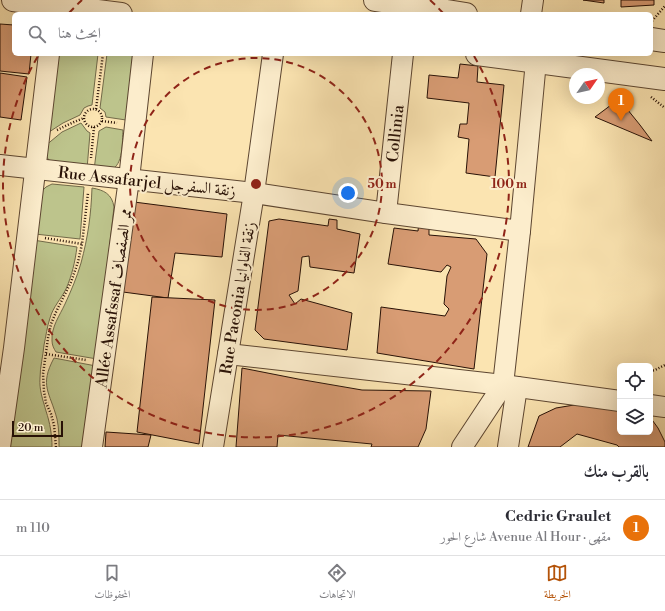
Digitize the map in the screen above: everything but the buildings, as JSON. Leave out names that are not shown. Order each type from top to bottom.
[{"type":"street","points":[[13,0],[104,12]]},
{"type":"street","points":[[375,0],[404,2],[456,12]]},
{"type":"street","points":[[531,12],[533,0]]},
{"type":"street","points":[[653,39],[665,41]]},
{"type":"street","points":[[0,447],[14,348],[49,56]]},
{"type":"street","name":"Allée Assafssaf ممر الصفصاف","points":[[92,447],[129,179],[143,56]]},
{"type":"street","name":"Rue Paeonia زنقة الفاوانيا","points":[[214,447],[254,193],[273,56]]},
{"type":"street","name":"Collinia","points":[[386,213],[403,56]]},
{"type":"street","points":[[494,56],[665,79]]},
{"type":"street","points":[[508,447],[510,386],[520,231],[536,61]]},
{"type":"street","name":"Rue Assafarjel زنقة السفرجل","points":[[0,165],[254,193],[520,231]]},
{"type":"street","points":[[228,354],[510,386],[617,401]]},
{"type":"street","points":[[462,447],[510,386]]},
{"type":"street","points":[[653,405],[665,407]]},
{"type":"path","points":[[653,19],[665,6]]},
{"type":"path","points":[[96,109],[103,56]]},
{"type":"path","points":[[39,143],[51,134],[84,118],[89,109],[96,109],[100,111],[103,117],[101,124],[94,127],[88,125],[84,118]]},
{"type":"path","points":[[56,447],[54,425],[46,403],[43,374],[48,338],[52,324],[56,312],[71,282],[82,244],[94,127]]},
{"type":"path","points":[[28,235],[82,244]]},
{"type":"path","points":[[46,354],[104,363]]},
{"type":"path","points":[[653,370],[665,365]]},
{"type":"green space","points":[[56,56],[98,56],[92,105],[84,108],[80,115],[63,123],[46,134]]},
{"type":"green space","points":[[107,56],[133,56],[126,120],[106,117],[105,112],[100,108]]},
{"type":"green space","points":[[81,123],[90,133],[87,169],[53,163],[48,159],[45,146],[62,132]]},
{"type":"green space","points":[[106,127],[123,130],[120,158],[115,168],[110,170],[94,170],[99,131]]},
{"type":"green space","points":[[52,184],[84,187],[80,239],[35,234],[42,191]]},
{"type":"green space","points":[[92,188],[107,193],[114,207],[97,359],[56,352],[52,341],[54,326],[72,289],[86,244]]},
{"type":"green space","points":[[33,240],[77,247],[68,284],[51,314],[40,370],[41,391],[50,424],[52,447],[9,447]]},
{"type":"green space","points":[[54,358],[96,366],[85,447],[59,447],[59,429],[57,419],[47,389],[47,376]]},
{"type":"place","name":"Cedric Graulet","points":[[621,121]]}]
